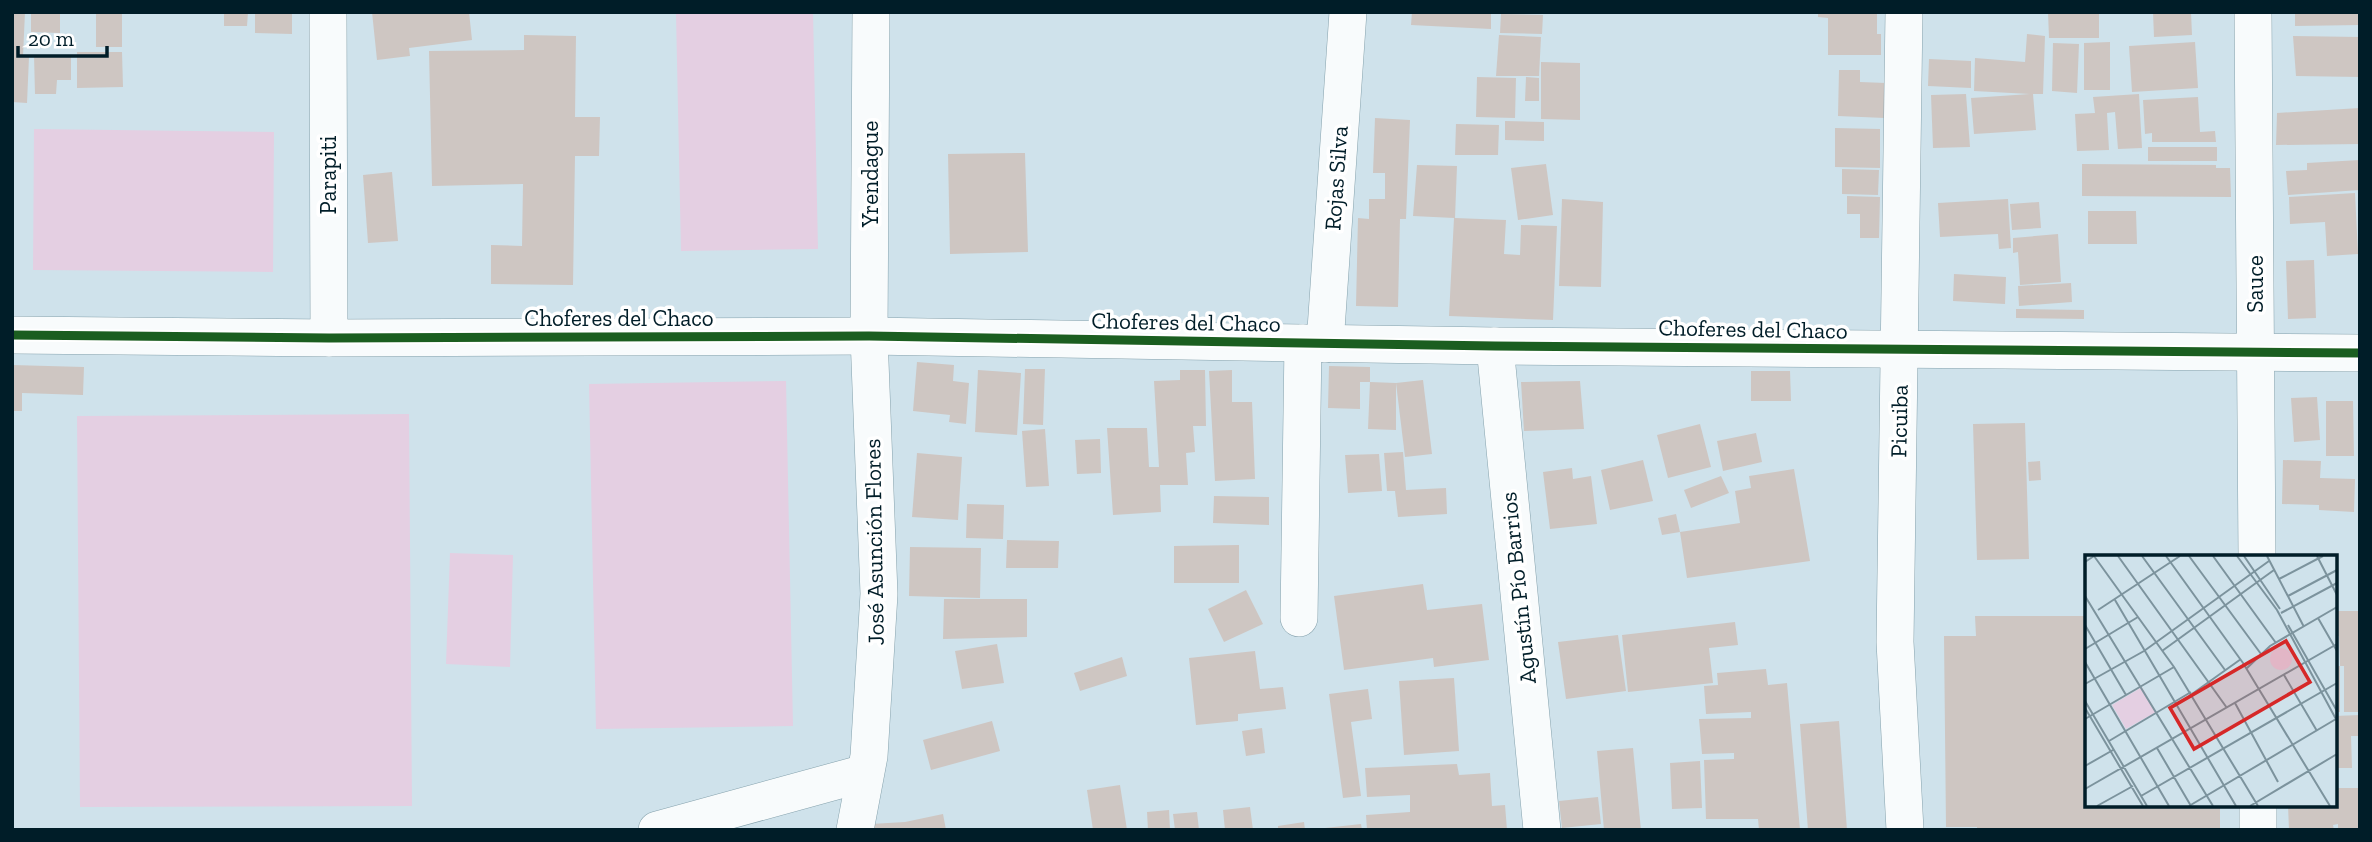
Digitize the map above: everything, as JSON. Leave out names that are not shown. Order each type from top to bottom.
[{"type":"street","name":"Parapiti","points":[[328,12],[329,338]]},
{"type":"street","name":"Yrendague","points":[[869,336],[871,12]]},
{"type":"street","name":"Rojas Silva","points":[[1299,618],[1314,343],[1348,12]]},
{"type":"street","name":"Picuiba","points":[[1904,12],[1895,642],[1905,830]]},
{"type":"street","name":"Sauce","points":[[2253,12],[2257,555]]},
{"type":"street","name":"Choferes del Chaco","points":[[12,335],[329,338],[869,336],[1495,346],[2360,353]]},
{"type":"street","name":"José Asunción Flores","points":[[855,830],[869,756],[879,594],[869,336]]},
{"type":"street","name":"Agustín Pío Barrios","points":[[1495,346],[1542,830]]},
{"type":"street","points":[[657,830],[865,773]]},
{"type":"street","points":[[2258,807],[2258,830]]},
{"type":"shaded area","points":[[813,12],[818,249],[681,251],[676,14]]},
{"type":"shaded area","points":[[34,129],[274,132],[273,272],[33,270]]},
{"type":"shaded area","points":[[786,381],[793,726],[596,729],[589,384]]},
{"type":"shaded area","points":[[409,414],[412,806],[80,807],[77,416]]},
{"type":"shaded area","points":[[450,553],[513,555],[510,667],[446,664]]},
{"type":"building","points":[[12,12],[25,12],[23,56],[29,57],[27,103],[12,102]]},
{"type":"building","points":[[31,12],[60,12],[60,33],[31,32]]},
{"type":"building","points":[[96,12],[122,12],[122,47],[96,47]]},
{"type":"building","points":[[224,12],[248,12],[247,26],[224,26]]},
{"type":"building","points":[[255,12],[292,12],[292,34],[255,33]]},
{"type":"building","points":[[372,12],[469,12],[472,40],[409,48],[410,56],[377,60]]},
{"type":"building","points":[[1412,12],[1491,13],[1491,29],[1411,25]]},
{"type":"building","points":[[1818,12],[1877,12],[1881,55],[1828,55],[1828,18],[1818,17]]},
{"type":"building","points":[[2048,12],[2099,12],[2099,38],[2049,38]]},
{"type":"building","points":[[2153,12],[2191,12],[2192,35],[2154,37]]},
{"type":"building","points":[[2295,12],[2360,12],[2360,25],[2295,26]]},
{"type":"building","points":[[1501,14],[1543,15],[1542,34],[1500,33]]},
{"type":"building","points":[[2027,34],[2045,36],[2043,94],[2033,94],[2036,130],[1974,134],[1971,98],[2030,94],[1974,91],[1975,58],[2025,62]]},
{"type":"building","points":[[524,35],[576,36],[575,117],[600,117],[599,156],[575,156],[573,285],[491,284],[491,245],[522,246],[523,184],[432,186],[429,51],[524,50]]},
{"type":"building","points":[[1499,35],[1541,37],[1539,76],[1496,76]]},
{"type":"building","points":[[2293,36],[2360,37],[2360,77],[2296,76]]},
{"type":"building","points":[[2110,42],[2110,90],[2084,90],[2084,43]]},
{"type":"building","points":[[2195,42],[2198,88],[2132,92],[2129,46]]},
{"type":"building","points":[[2053,43],[2079,44],[2077,93],[2052,91]]},
{"type":"building","points":[[77,52],[122,52],[123,87],[77,88]]},
{"type":"building","points":[[34,55],[71,55],[71,80],[57,80],[56,94],[35,94]]},
{"type":"building","points":[[1929,59],[1971,61],[1971,88],[1928,86]]},
{"type":"building","points":[[1541,62],[1580,63],[1580,120],[1541,119]]},
{"type":"building","points":[[1839,70],[1860,70],[1860,82],[1886,83],[1885,118],[1838,116]]},
{"type":"building","points":[[1477,77],[1516,78],[1515,118],[1476,117]]},
{"type":"building","points":[[1526,77],[1539,78],[1539,101],[1525,101]]},
{"type":"building","points":[[1966,94],[1970,147],[1933,148],[1931,95]]},
{"type":"building","points":[[2139,94],[2142,148],[2118,149],[2115,112],[2107,113],[2109,150],[2077,151],[2075,114],[2095,113],[2093,97]]},
{"type":"building","points":[[2198,97],[2200,132],[2215,131],[2216,142],[2152,142],[2152,133],[2145,134],[2143,100]]},
{"type":"building","points":[[2360,108],[2360,144],[2276,145],[2277,113]]},
{"type":"building","points":[[1375,118],[1410,120],[1406,219],[1400,219],[1398,307],[1356,306],[1358,218],[1369,219],[1369,199],[1385,199],[1385,173],[1373,173]]},
{"type":"building","points":[[1505,121],[1544,122],[1544,141],[1505,140]]},
{"type":"building","points":[[1456,124],[1499,125],[1498,155],[1455,155]]},
{"type":"building","points":[[1835,128],[1880,129],[1880,168],[1835,167]]},
{"type":"building","points":[[2148,147],[2217,147],[2217,161],[2148,161]]},
{"type":"building","points":[[1025,153],[1028,252],[950,254],[948,154]]},
{"type":"building","points":[[2360,160],[2360,190],[2288,195],[2286,171],[2307,170],[2307,163]]},
{"type":"building","points":[[1546,164],[1553,215],[1518,220],[1511,168]]},
{"type":"building","points":[[2082,164],[2216,165],[2216,168],[2230,168],[2231,197],[2082,196]]},
{"type":"building","points":[[1417,165],[1457,166],[1455,218],[1506,220],[1504,254],[1520,255],[1521,225],[1557,226],[1553,320],[1449,316],[1454,218],[1413,216]]},
{"type":"building","points":[[1842,169],[1879,170],[1878,195],[1842,194]]},
{"type":"building","points":[[392,172],[398,241],[368,243],[363,175]]},
{"type":"building","points":[[2355,193],[2358,254],[2327,256],[2325,222],[2290,224],[2289,197]]},
{"type":"building","points":[[1847,196],[1880,197],[1879,238],[1860,238],[1860,214],[1847,214]]},
{"type":"building","points":[[1562,199],[1603,202],[1601,287],[1559,286]]},
{"type":"building","points":[[2008,199],[2011,248],[1999,249],[1998,234],[1940,237],[1938,203]]},
{"type":"building","points":[[2039,202],[2041,228],[2012,230],[2010,204]]},
{"type":"building","points":[[2088,211],[2136,211],[2137,244],[2088,244]]},
{"type":"building","points":[[2058,234],[2061,282],[2020,285],[2018,252],[2013,253],[2013,238]]},
{"type":"building","points":[[2314,260],[2316,318],[2288,319],[2286,261]]},
{"type":"building","points":[[1954,274],[2006,277],[2005,304],[1953,301]]},
{"type":"building","points":[[2071,283],[2072,302],[2019,306],[2018,286]]},
{"type":"building","points":[[2016,309],[2084,310],[2084,319],[2016,318]]},
{"type":"building","points":[[917,362],[954,365],[953,381],[969,383],[966,424],[949,422],[950,415],[913,411]]},
{"type":"building","points":[[12,365],[84,367],[83,395],[22,393],[22,411],[12,411]]},
{"type":"building","points":[[1329,366],[1370,367],[1370,382],[1360,382],[1360,409],[1328,408]]},
{"type":"building","points":[[1025,369],[1045,369],[1043,425],[1023,424]]},
{"type":"building","points":[[978,370],[1021,373],[1017,435],[975,432]]},
{"type":"building","points":[[1180,370],[1205,370],[1206,426],[1193,426],[1195,452],[1186,453],[1188,485],[1160,485],[1161,512],[1113,515],[1107,428],[1147,428],[1149,467],[1159,467],[1154,381],[1180,380]]},
{"type":"building","points":[[1232,370],[1232,402],[1252,402],[1255,479],[1215,481],[1209,371]]},
{"type":"building","points":[[1751,371],[1790,371],[1791,401],[1751,401]]},
{"type":"building","points":[[1423,380],[1432,454],[1405,457],[1396,383]]},
{"type":"building","points":[[1580,381],[1584,429],[1524,431],[1521,382]]},
{"type":"building","points":[[1370,382],[1396,383],[1396,430],[1368,429]]},
{"type":"building","points":[[2317,397],[2320,440],[2294,442],[2291,398]]},
{"type":"building","points":[[2326,401],[2353,401],[2354,456],[2326,456]]},
{"type":"building","points":[[2025,423],[2029,559],[1977,560],[1973,424]]},
{"type":"building","points":[[1700,424],[1711,467],[1668,478],[1657,435]]},
{"type":"building","points":[[1045,429],[1049,486],[1026,487],[1022,431]]},
{"type":"building","points":[[1756,433],[1762,462],[1723,471],[1717,441]]},
{"type":"building","points":[[1100,439],[1101,473],[1077,474],[1075,440]]},
{"type":"building","points":[[1403,452],[1406,490],[1446,488],[1447,514],[1398,517],[1395,491],[1387,491],[1384,453]]},
{"type":"building","points":[[917,453],[962,457],[958,520],[912,517]]},
{"type":"building","points":[[1379,454],[1382,491],[1348,493],[1345,455]]},
{"type":"building","points":[[1643,460],[1653,501],[1610,510],[1601,470]]},
{"type":"building","points":[[2283,460],[2321,461],[2320,478],[2355,479],[2354,512],[2319,510],[2319,505],[2282,504]]},
{"type":"building","points":[[2040,461],[2041,480],[2029,481],[2028,462]]},
{"type":"building","points":[[1572,468],[1573,479],[1591,476],[1597,524],[1550,529],[1543,472]]},
{"type":"building","points":[[1794,469],[1810,561],[1687,578],[1680,532],[1740,523],[1735,491],[1751,488],[1749,476]]},
{"type":"building","points":[[1721,476],[1729,493],[1691,508],[1684,490]]},
{"type":"building","points":[[1214,496],[1269,497],[1269,525],[1213,523]]},
{"type":"building","points":[[967,504],[1004,505],[1003,539],[966,538]]},
{"type":"building","points":[[1676,514],[1680,532],[1662,535],[1658,518]]},
{"type":"building","points":[[1007,540],[1059,541],[1058,568],[1006,568]]},
{"type":"building","points":[[1239,545],[1239,583],[1174,583],[1174,546]]},
{"type":"building","points":[[910,547],[981,548],[980,598],[909,596]]},
{"type":"building","points":[[1423,584],[1427,610],[1482,604],[1489,660],[1434,667],[1433,658],[1344,670],[1334,596]]},
{"type":"building","points":[[1246,590],[1263,624],[1224,642],[1208,609]]},
{"type":"building","points":[[944,599],[1027,599],[1027,637],[943,639]]},
{"type":"building","points":[[2337,611],[2360,611],[2360,712],[2344,712],[2344,666],[2340,666]]},
{"type":"building","points":[[1975,616],[2085,616],[2085,807],[2220,807],[2220,830],[1977,830],[1977,827],[1946,827],[1944,636],[1976,636]]},
{"type":"building","points":[[1735,622],[1738,645],[1709,648],[1713,683],[1628,692],[1622,635]]},
{"type":"building","points":[[1618,635],[1626,691],[1566,699],[1558,642]]},
{"type":"building","points":[[997,644],[1004,683],[962,689],[955,651]]},
{"type":"building","points":[[1255,651],[1260,689],[1283,687],[1286,709],[1238,714],[1238,721],[1196,725],[1189,658]]},
{"type":"building","points":[[1122,657],[1127,676],[1080,691],[1074,673]]},
{"type":"building","points":[[2337,666],[2340,666],[2340,712],[2337,712]]},
{"type":"building","points":[[1766,669],[1768,685],[1787,683],[1800,830],[1759,830],[1758,819],[1706,819],[1704,760],[1734,759],[1734,753],[1702,754],[1699,719],[1751,718],[1751,712],[1706,714],[1704,686],[1718,685],[1717,673]]},
{"type":"building","points":[[1454,678],[1459,751],[1404,755],[1399,681]]},
{"type":"building","points":[[1368,689],[1372,719],[1351,722],[1361,796],[1343,798],[1329,694]]},
{"type":"building","points":[[2360,715],[2360,736],[2351,736],[2352,768],[2337,768],[2337,716]]},
{"type":"building","points":[[992,721],[1000,751],[931,770],[923,740]]},
{"type":"building","points":[[1839,721],[1847,830],[1808,830],[1800,724]]},
{"type":"building","points":[[1262,728],[1265,753],[1246,756],[1242,731]]},
{"type":"building","points":[[1633,748],[1641,830],[1604,830],[1597,751]]},
{"type":"building","points":[[1700,761],[1702,808],[1672,809],[1670,763]]},
{"type":"building","points":[[1457,764],[1459,775],[1490,773],[1492,806],[1505,805],[1507,830],[1367,830],[1366,815],[1410,812],[1410,795],[1367,797],[1365,768]]},
{"type":"building","points":[[1120,785],[1127,830],[1093,830],[1087,790]]},
{"type":"building","points":[[2337,788],[2360,788],[2360,830],[2338,830],[2338,824],[2333,825],[2334,830],[2289,830],[2288,807],[2337,807]]},
{"type":"building","points":[[1598,797],[1601,824],[1562,828],[1559,801]]},
{"type":"building","points":[[1250,807],[1253,830],[1225,830],[1223,810]]},
{"type":"building","points":[[1169,810],[1170,830],[1148,830],[1147,812]]},
{"type":"building","points":[[1197,812],[1199,830],[1175,830],[1173,814]]},
{"type":"building","points":[[943,814],[946,830],[871,830],[871,824],[905,822]]},
{"type":"building","points":[[1304,822],[1305,830],[1278,830],[1278,826]]},
{"type":"building","points":[[1361,824],[1362,830],[1325,830],[1325,828]]},
{"type":"cycle path","points":[[12,335],[329,338],[869,336],[1495,346],[2360,353]]}]
